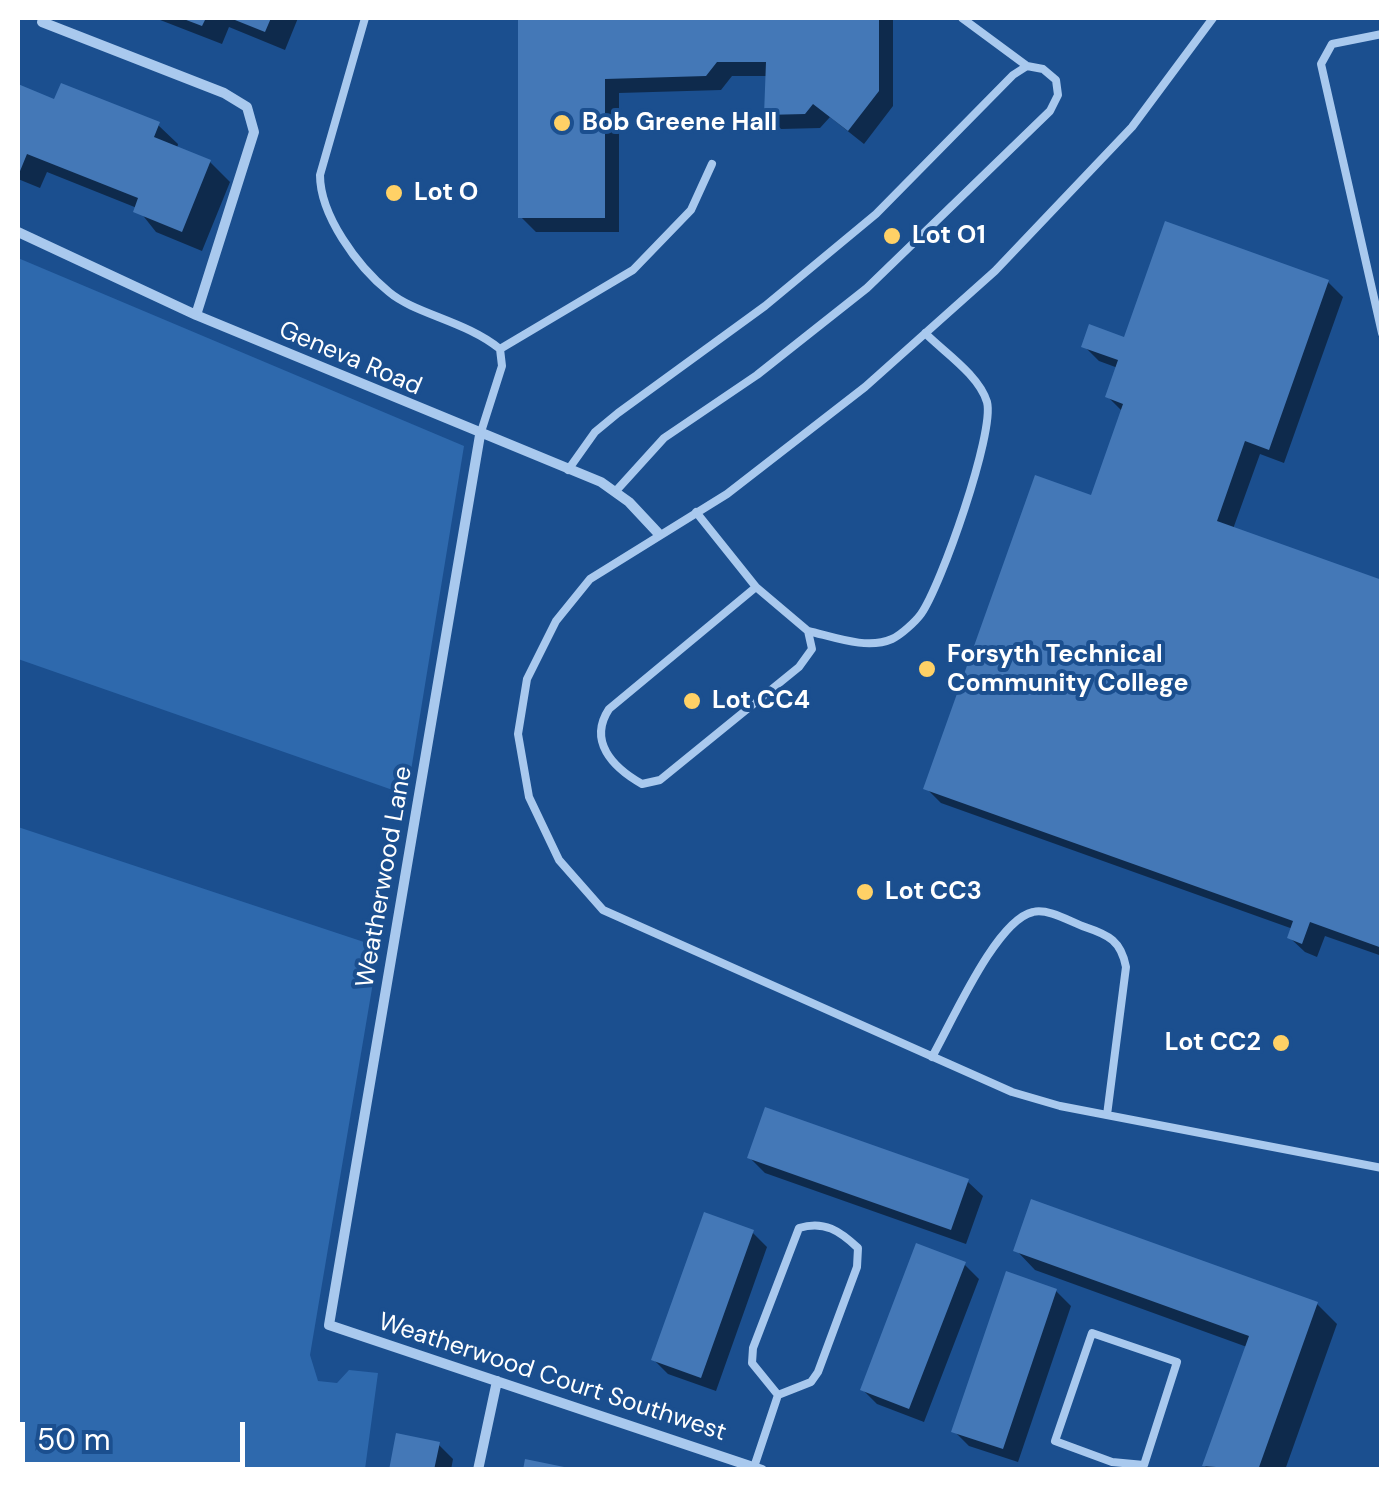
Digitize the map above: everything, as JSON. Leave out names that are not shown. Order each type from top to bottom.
[{"type":"street","points":[[42,22],[224,93],[247,107],[254,132],[196,315]]},
{"type":"street","name":"Geneva Road","points":[[18,232],[196,315],[615,492],[658,533]]},
{"type":"street","name":"Weatherwood Lane","points":[[329,1325],[480,435]]},
{"type":"street","name":"Weatherwood Court Southwest","points":[[329,1325],[758,1468]]},
{"type":"street","points":[[478,1470],[497,1381]]},
{"type":"lane","points":[[365,18],[320,175],[320,201],[332,224],[390,294],[485,336],[500,349]]},
{"type":"lane","points":[[615,492],[664,438],[757,376],[868,288],[1050,111],[1058,95],[1056,80],[1044,69],[1028,66],[962,18]]},
{"type":"lane","points":[[1213,18],[1132,127],[995,271],[834,411],[727,494],[658,533],[590,579],[556,621],[528,679],[518,734],[529,797],[558,860],[603,910],[1012,1092],[1106,1116],[1382,1168]]},
{"type":"lane","points":[[1382,34],[1332,44],[1321,64],[1382,334]]},
{"type":"lane","points":[[568,470],[595,432],[618,412],[765,306],[876,214],[1013,75],[1028,66]]},
{"type":"lane","points":[[500,349],[633,270],[692,210],[712,164]]},
{"type":"lane","points":[[696,512],[756,586],[808,632],[856,643],[892,639],[920,616],[940,578],[988,429],[987,401],[971,377],[925,333]]},
{"type":"lane","points":[[480,435],[499,381],[500,349]]},
{"type":"lane","points":[[756,586],[609,708],[598,726],[599,743],[625,774],[642,784],[660,780],[799,668],[812,648],[808,632]]},
{"type":"lane","points":[[932,1057],[1001,936],[1016,918],[1038,910],[1106,934],[1122,946],[1126,967],[1106,1116]]},
{"type":"lane","points":[[813,1224],[830,1227],[858,1248],[856,1267],[812,1382],[778,1394],[752,1363],[753,1348],[799,1228],[813,1224]]},
{"type":"lane","points":[[1092,1333],[1177,1362],[1144,1465],[1112,1466],[1055,1441],[1092,1333]]},
{"type":"lane","points":[[758,1468],[778,1394]]},
{"type":"shaded area","points":[[18,258],[464,446],[407,795],[18,659]]},
{"type":"shaded area","points":[[18,827],[379,947],[310,1355],[318,1381],[337,1383],[349,1370],[378,1373],[365,1469],[18,1469]]},
{"type":"building","points":[[181,18],[206,18],[202,26]]},
{"type":"building","points":[[230,18],[271,18],[265,32]]},
{"type":"building","name":"Bob Greene Hall","points":[[518,18],[879,18],[879,91],[848,131],[813,104],[805,114],[764,115],[766,62],[717,62],[706,76],[605,79],[605,218],[518,218]]},
{"type":"building","points":[[61,83],[160,122],[154,137],[211,160],[182,232],[133,212],[138,198],[27,154],[18,176],[18,84],[54,99]]},
{"type":"building","points":[[1165,221],[1329,280],[1269,450],[1245,441],[1217,521],[1382,580],[1382,948],[1310,922],[1302,944],[1287,938],[1293,921],[923,789],[1035,475],[1091,495],[1123,404],[1105,397],[1118,360],[1081,347],[1089,324],[1124,337]]},
{"type":"building","points":[[765,1107],[969,1179],[951,1230],[747,1158]]},
{"type":"building","points":[[1031,1199],[1318,1302],[1258,1470],[1202,1466],[1249,1336],[1013,1251]]},
{"type":"building","points":[[704,1212],[754,1230],[701,1378],[651,1360]]},
{"type":"building","points":[[916,1243],[966,1262],[909,1409],[860,1390]]},
{"type":"building","points":[[1006,1271],[1057,1289],[1003,1449],[951,1432]]},
{"type":"building","points":[[396,1433],[440,1442],[434,1470],[389,1470]]},
{"type":"building","points":[[525,1459],[569,1468],[569,1470],[523,1470]]},
{"type":"place","name":"Bob Greene Hall","points":[[562,123]]},
{"type":"place","name":"Lot O","points":[[394,193]]},
{"type":"place","name":"Lot O1","points":[[892,236]]},
{"type":"place","name":"Forsyth Technical Community College","points":[[927,669]]},
{"type":"place","name":"Lot CC4","points":[[692,701]]},
{"type":"place","name":"Lot CC3","points":[[865,892]]},
{"type":"place","name":"Lot CC2","points":[[1281,1043]]}]
